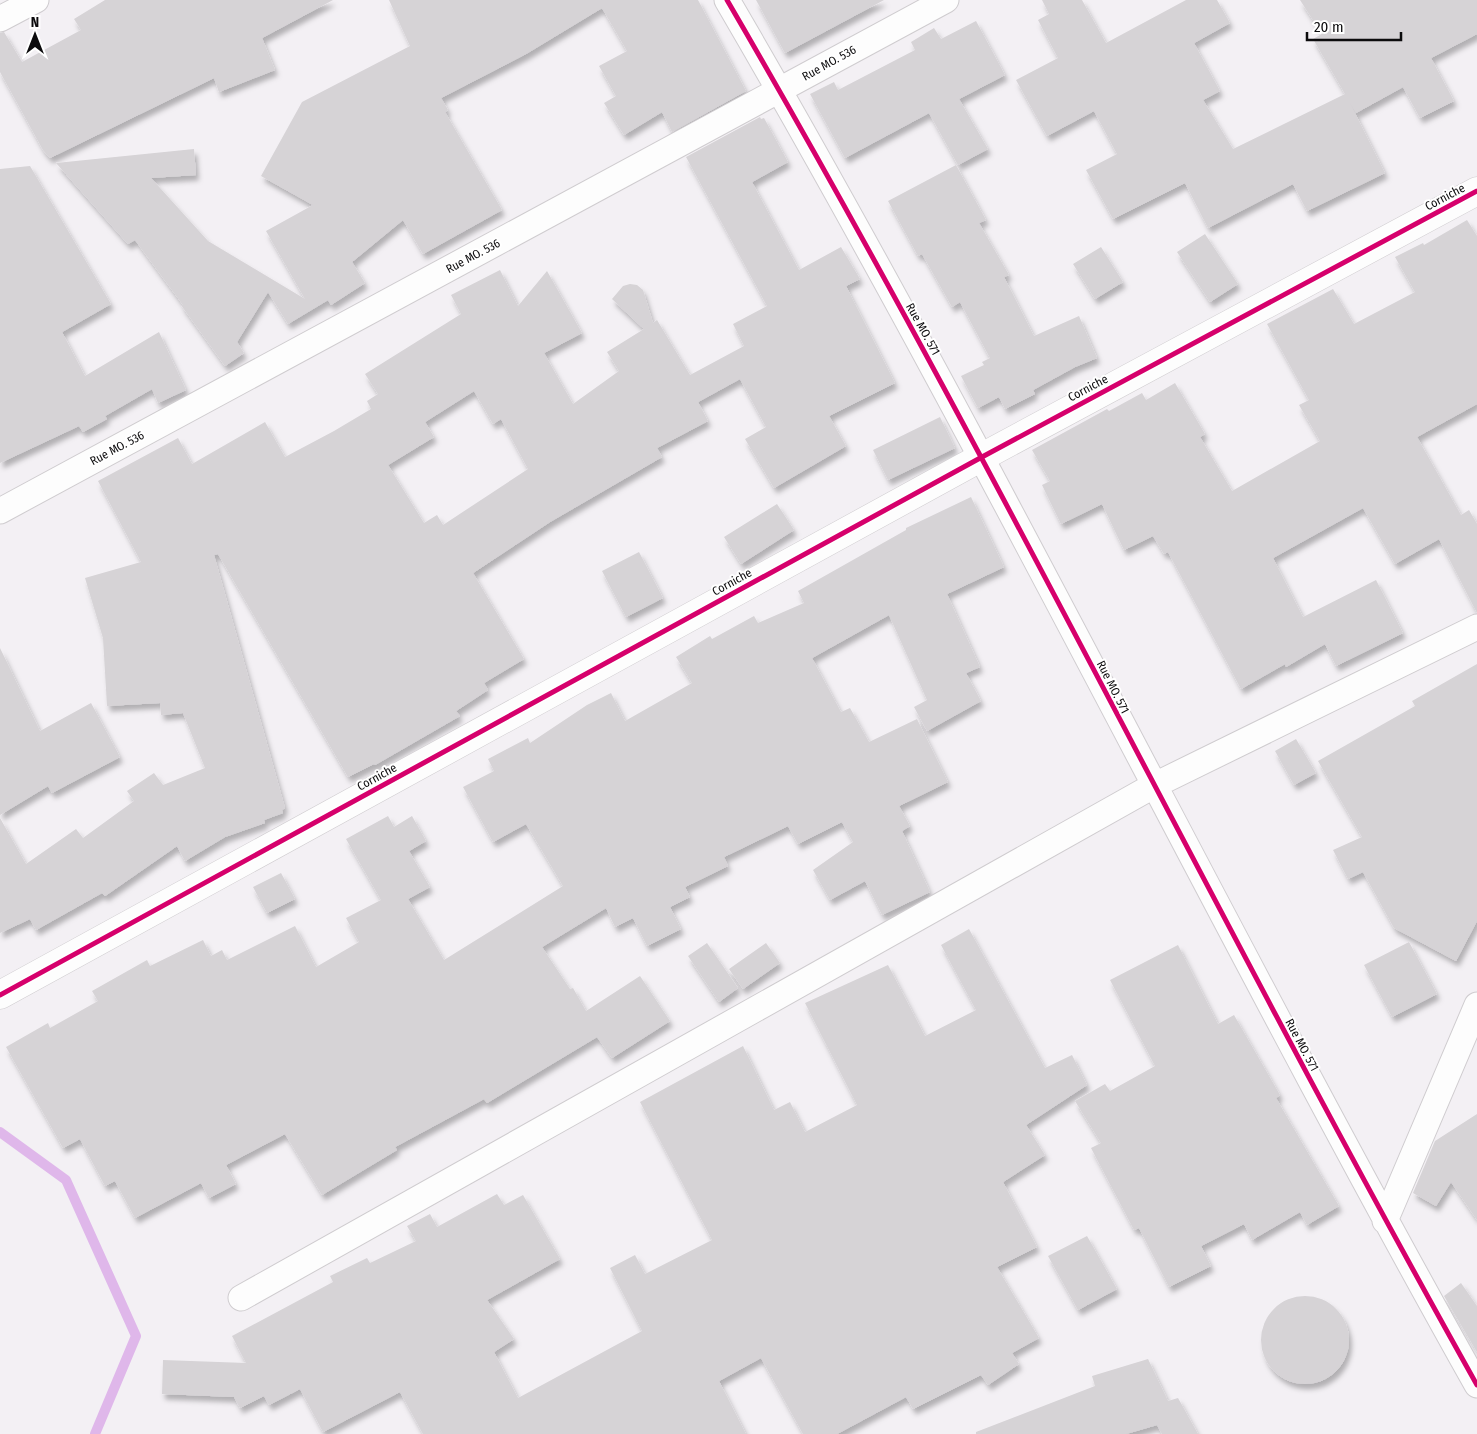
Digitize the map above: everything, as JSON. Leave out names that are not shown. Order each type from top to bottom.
[{"type":"street","points":[[0,19],[36,0]]},
{"type":"street","name":"Rue MO. 571","points":[[727,0],[780,91],[982,457],[1153,786],[1385,1220],[1477,1385]]},
{"type":"street","name":"Rue MO. 536","points":[[0,511],[946,0]]},
{"type":"street","name":"Corniche","points":[[0,996],[982,457],[1477,191]]},
{"type":"street","points":[[241,1298],[1153,786],[1477,627]]},
{"type":"street","points":[[1385,1220],[1477,1005]]},
{"type":"building","points":[[105,0],[333,0],[262,38],[275,70],[219,92],[214,78],[50,158],[43,150],[0,72],[0,33],[4,32],[22,62],[81,30],[74,19]]},
{"type":"building","points":[[389,0],[698,0],[746,91],[672,132],[662,112],[624,135],[604,103],[616,96],[599,66],[627,51],[602,8],[526,54],[441,98],[448,110],[445,112],[502,210],[423,254],[403,220],[352,262],[365,283],[331,305],[328,300],[288,324],[268,292],[237,342],[244,353],[225,366],[135,240],[128,244],[56,163],[194,149],[196,175],[151,178],[208,241],[305,299],[266,231],[313,205],[261,176],[302,102],[410,46]]},
{"type":"building","points":[[756,0],[884,0],[785,53]]},
{"type":"building","points":[[1042,0],[1082,0],[1106,43],[1186,0],[1217,0],[1230,23],[1194,43],[1220,91],[1203,100],[1233,149],[1345,94],[1313,39],[1322,34],[1300,0],[1477,0],[1477,34],[1431,58],[1454,101],[1420,118],[1403,87],[1356,113],[1350,103],[1385,173],[1307,211],[1293,184],[1208,228],[1185,183],[1113,219],[1086,170],[1117,154],[1094,111],[1047,136],[1016,80],[1058,58],[1038,20],[1049,14]]},
{"type":"building","points":[[976,21],[1005,75],[959,99],[988,149],[958,165],[929,113],[845,158],[810,94],[834,82],[838,90],[915,50],[911,42],[934,28],[941,39]]},
{"type":"building","points":[[760,117],[761,119],[764,118],[788,162],[752,182],[799,270],[841,247],[860,279],[846,286],[895,383],[829,416],[846,446],[774,488],[745,439],[766,427],[740,379],[698,402],[708,421],[657,448],[662,457],[550,522],[473,573],[524,659],[484,683],[488,690],[456,711],[460,716],[375,765],[348,777],[218,554],[214,555],[285,808],[282,810],[283,813],[264,820],[265,823],[225,837],[185,861],[177,846],[105,896],[102,893],[36,930],[30,919],[0,933],[0,818],[26,864],[76,829],[83,838],[134,801],[127,791],[154,773],[163,785],[205,768],[183,713],[161,715],[160,703],[107,706],[103,638],[85,578],[141,562],[98,481],[178,438],[192,464],[265,422],[285,457],[371,409],[367,401],[378,394],[365,374],[461,314],[451,295],[500,270],[518,306],[547,271],[582,333],[544,353],[573,404],[619,371],[607,352],[644,329],[612,299],[623,286],[637,285],[643,290],[653,323],[657,320],[690,375],[744,346],[733,324],[767,306],[686,157]],"holes":[[[474,391],[493,424],[501,419],[528,469],[443,525],[437,515],[424,523],[388,465],[434,437],[425,422]]]},
{"type":"building","points":[[956,165],[986,220],[979,223],[1009,275],[1004,277],[1034,336],[1079,316],[1097,358],[1075,367],[1033,390],[1035,394],[1005,409],[999,397],[978,408],[961,376],[984,365],[982,362],[990,358],[960,302],[952,307],[922,254],[918,256],[888,201]]},
{"type":"building","points":[[30,166],[111,304],[62,332],[85,376],[159,332],[186,390],[158,403],[152,389],[105,416],[107,419],[83,432],[79,426],[0,463],[0,169]]},
{"type":"building","points":[[1467,220],[1477,236],[1477,404],[1417,437],[1461,515],[1469,510],[1477,524],[1477,613],[1439,539],[1395,564],[1363,508],[1273,558],[1303,617],[1376,580],[1403,633],[1336,666],[1325,644],[1286,667],[1285,664],[1241,689],[1168,552],[1164,554],[1153,536],[1124,550],[1102,504],[1061,524],[1042,485],[1050,481],[1032,450],[1107,409],[1109,411],[1142,393],[1146,400],[1175,383],[1205,434],[1200,437],[1232,491],[1320,441],[1299,405],[1309,400],[1267,324],[1333,289],[1354,324],[1415,292],[1395,257],[1423,243],[1424,245]]},
{"type":"building","points":[[1205,234],[1238,284],[1210,302],[1177,252]]},
{"type":"building","points":[[1101,247],[1123,282],[1095,299],[1073,264]]},
{"type":"building","points":[[940,417],[955,448],[888,480],[873,450]]},
{"type":"building","points":[[971,497],[1004,567],[947,594],[980,667],[966,673],[981,701],[927,731],[914,707],[927,700],[889,615],[812,658],[841,712],[850,708],[869,742],[917,719],[948,782],[899,806],[910,826],[902,831],[930,892],[882,915],[865,881],[830,900],[813,870],[853,842],[842,822],[798,844],[788,826],[724,857],[728,866],[685,887],[690,897],[670,907],[681,929],[647,946],[633,918],[615,927],[606,908],[542,947],[570,989],[573,988],[586,1011],[640,976],[670,1021],[612,1058],[597,1037],[487,1103],[484,1099],[395,1147],[397,1150],[322,1195],[285,1134],[226,1165],[236,1184],[209,1198],[201,1183],[135,1218],[115,1181],[105,1186],[80,1139],[63,1148],[6,1047],[48,1023],[50,1028],[98,1001],[92,991],[147,960],[150,966],[203,940],[211,956],[222,950],[227,960],[295,926],[316,967],[359,942],[346,918],[381,900],[346,839],[388,816],[394,827],[412,816],[426,841],[409,851],[430,887],[408,899],[444,960],[563,886],[526,824],[493,842],[463,787],[494,771],[488,759],[528,738],[530,743],[587,705],[611,693],[625,721],[692,683],[676,657],[710,636],[712,639],[754,616],[758,623],[804,603],[798,591],[906,530],[906,528]]},
{"type":"building","points":[[777,504],[794,530],[741,564],[724,537]]},
{"type":"building","points":[[639,552],[663,598],[626,617],[602,571]]},
{"type":"building","points":[[0,648],[40,731],[91,703],[120,757],[52,793],[48,786],[0,815]]},
{"type":"building","points":[[1477,664],[1477,921],[1456,961],[1394,928],[1363,872],[1348,879],[1333,850],[1362,837],[1318,761],[1415,706],[1412,701]]},
{"type":"building","points":[[1296,739],[1316,773],[1294,785],[1275,751]]},
{"type":"building","points":[[281,873],[295,899],[267,913],[253,887]]},
{"type":"building","points":[[969,929],[1045,1068],[1072,1055],[1087,1085],[1026,1125],[1045,1155],[1003,1182],[1037,1247],[997,1267],[1039,1338],[1012,1353],[1019,1364],[988,1385],[981,1375],[913,1409],[906,1397],[837,1434],[803,1434],[761,1358],[719,1381],[746,1434],[423,1434],[400,1392],[323,1432],[300,1389],[269,1405],[264,1396],[240,1408],[234,1397],[162,1394],[163,1360],[246,1363],[232,1336],[333,1282],[330,1276],[367,1258],[370,1263],[416,1241],[407,1226],[430,1214],[437,1227],[497,1194],[504,1205],[523,1195],[560,1259],[487,1300],[514,1339],[494,1352],[518,1398],[642,1331],[610,1268],[635,1255],[645,1274],[712,1240],[640,1102],[743,1046],[774,1110],[790,1102],[805,1132],[857,1105],[805,1003],[888,965],[925,1036],[976,1010],[941,945]]},
{"type":"building","points":[[1409,942],[1437,994],[1392,1017],[1364,965]]},
{"type":"building","points":[[707,943],[738,988],[719,1002],[688,956]]},
{"type":"building","points":[[766,943],[780,963],[743,989],[729,969]]},
{"type":"building","points":[[1178,945],[1218,1024],[1234,1015],[1280,1095],[1276,1098],[1339,1206],[1307,1225],[1300,1212],[1252,1240],[1244,1224],[1201,1246],[1211,1266],[1169,1287],[1139,1228],[1134,1230],[1091,1148],[1101,1143],[1075,1101],[1105,1084],[1110,1091],[1155,1066],[1110,980]]},
{"type":"building","points":[[1477,1114],[1477,1220],[1451,1182],[1436,1206],[1413,1193],[1435,1141]]},
{"type":"building","points":[[1087,1236],[1117,1289],[1078,1310],[1048,1256]]},
{"type":"building","points":[[1461,1283],[1477,1306],[1477,1352],[1444,1296]]},
{"type":"building","points":[[1305,1296],[1322,1299],[1336,1309],[1346,1323],[1349,1340],[1346,1357],[1336,1371],[1322,1381],[1305,1384],[1288,1381],[1274,1371],[1264,1357],[1261,1340],[1264,1323],[1274,1309],[1288,1299]]},
{"type":"building","points":[[1148,1359],[1168,1401],[1178,1398],[1198,1434],[1162,1434],[1157,1425],[1126,1434],[976,1434],[976,1432],[1095,1386],[1092,1376]]},
{"type":"waterway","points":[[0,1132],[66,1180],[136,1336],[95,1434]]},
{"type":"cycle path","points":[[727,0],[825,171],[920,344],[1382,1213],[1477,1385]]},
{"type":"cycle path","points":[[0,995],[982,457],[1477,191]]}]
